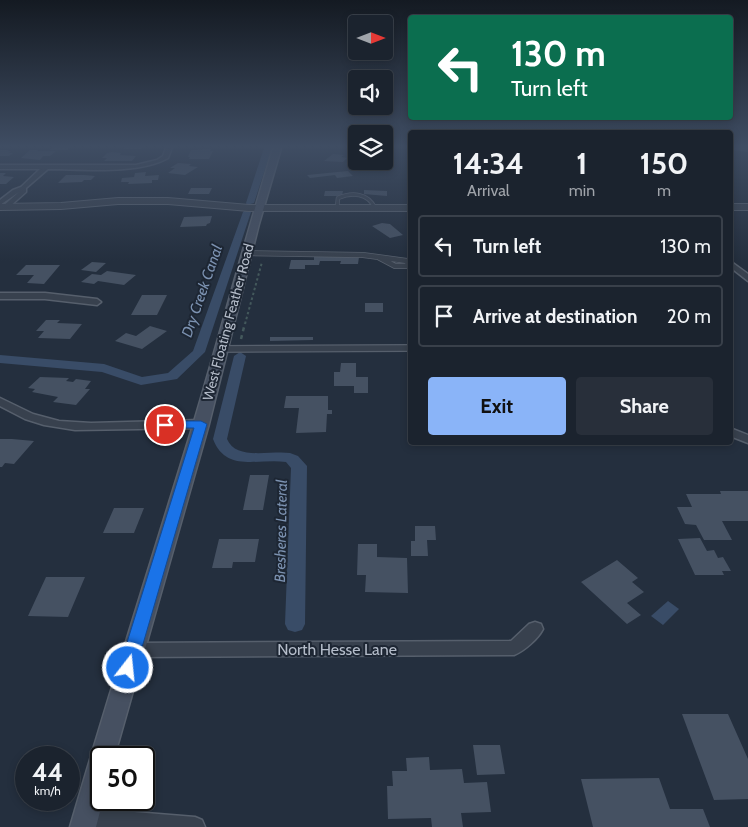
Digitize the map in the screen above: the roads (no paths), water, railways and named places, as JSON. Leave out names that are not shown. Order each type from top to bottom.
[{"type":"main road","name":"West Floating Feather Road","points":[[105,746],[201,424],[246,253],[267,184]]},
{"type":"main road","points":[[84,822],[90,801]]},
{"type":"street","points":[[2,206],[24,191],[23,188],[28,184]]},
{"type":"street","points":[[2,206],[38,207],[134,200],[260,208],[375,208],[408,210]]},
{"type":"street","points":[[733,207],[748,206]]},
{"type":"street","points":[[733,266],[748,278]]},
{"type":"street","points":[[0,296],[45,296],[97,302]]},
{"type":"street","points":[[0,401],[14,412],[32,419],[65,426],[201,424]]},
{"type":"street","points":[[733,433],[748,439]]},
{"type":"street","name":"North Hesse Lane","points":[[133,650],[514,648],[535,629]]},
{"type":"street","points":[[84,822],[195,827]]},
{"type":"lane","points":[[337,208],[338,198],[359,195],[368,199],[375,208]]},
{"type":"lane","points":[[246,253],[363,255],[408,261],[408,263],[400,268],[378,258]]},
{"type":"lane","points":[[220,349],[408,348]]},
{"type":"water","points":[[668,601],[679,609],[663,625],[651,616]]},
{"type":"waterway","name":"Dry Creek Canal","points":[[250,203],[256,184]]},
{"type":"waterway","name":"Dry Creek Canal","points":[[0,359],[104,368],[141,381],[172,376],[199,352],[247,212]]},
{"type":"waterway","name":"Bresheres Lateral","points":[[240,356],[220,439],[224,448],[230,453],[249,457],[290,458],[299,466],[295,624]]}]
